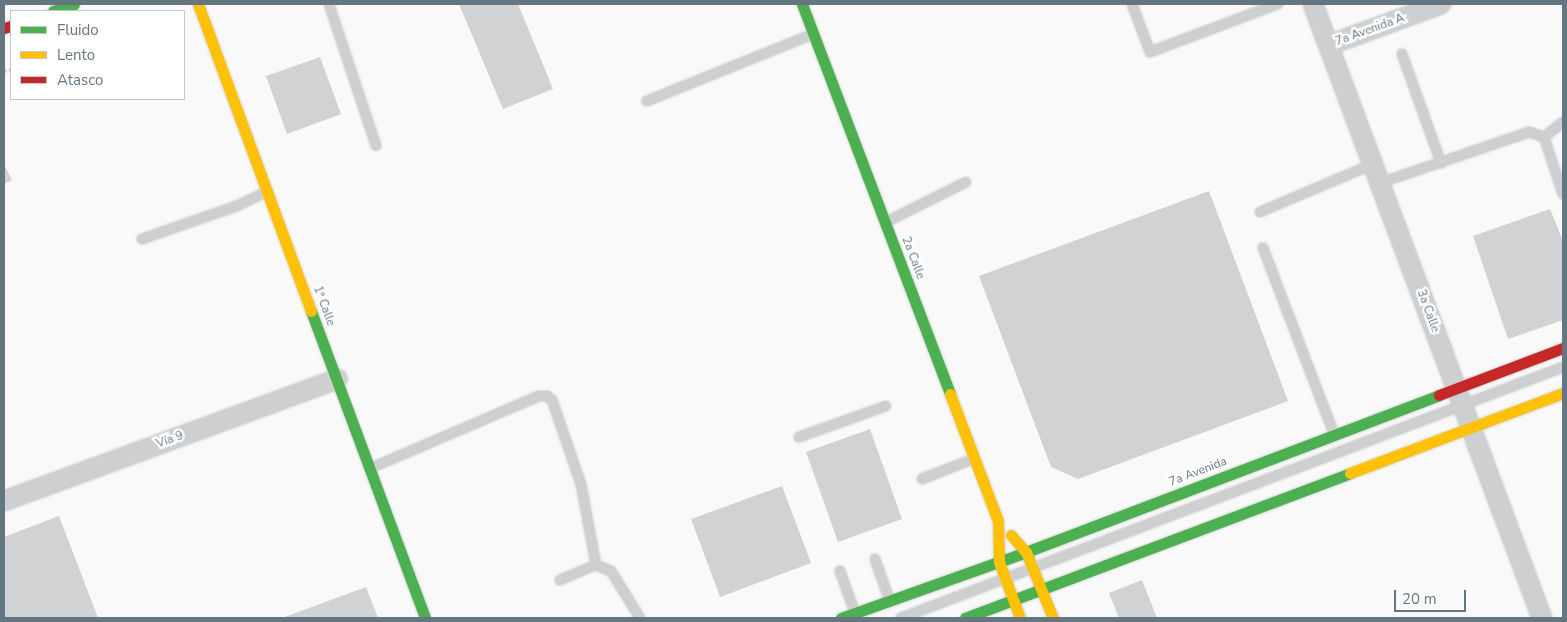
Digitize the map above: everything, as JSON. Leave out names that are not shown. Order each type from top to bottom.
[{"type":"main road","points":[[56,10],[74,4]]},
{"type":"main road","name":"1ª Calle","points":[[198,4],[425,618]]},
{"type":"main road","name":"2a Calle","points":[[802,4],[998,521],[999,562],[1020,618]]},
{"type":"main road","name":"7a Avenida","points":[[841,618],[1026,552],[1334,435],[1459,396],[1563,348]]},
{"type":"main road","points":[[965,618],[1471,426],[1563,394]]},
{"type":"main road","name":"2a Calle","points":[[998,521],[1026,552],[1053,618]]},
{"type":"street","name":"3a Calle","points":[[1313,4],[1542,618]]},
{"type":"street","name":"7a Avenida A","points":[[1328,45],[1440,4]]},
{"type":"street","name":"Vía 9","points":[[4,500],[337,379]]},
{"type":"lane","points":[[330,4],[376,145]]},
{"type":"lane","points":[[1132,4],[1150,52],[1278,4]]},
{"type":"lane","points":[[647,101],[813,34]]},
{"type":"lane","points":[[1402,54],[1442,163]]},
{"type":"lane","points":[[1544,137],[1563,122]]},
{"type":"lane","points":[[1380,184],[1529,132],[1544,137]]},
{"type":"lane","points":[[1544,137],[1563,194]]},
{"type":"lane","points":[[1260,212],[1373,164]]},
{"type":"lane","points":[[885,222],[966,182]]},
{"type":"lane","points":[[142,239],[237,206],[267,191]]},
{"type":"lane","points":[[1263,248],[1334,435]]},
{"type":"lane","points":[[901,618],[1033,569],[1459,396],[1563,367]]},
{"type":"lane","points":[[370,468],[539,396],[547,396],[552,400],[581,484],[596,565]]},
{"type":"lane","points":[[799,437],[886,406]]},
{"type":"lane","points":[[922,479],[974,458]]},
{"type":"lane","points":[[875,558],[889,600]]},
{"type":"lane","points":[[560,580],[596,565],[611,571],[640,618]]},
{"type":"lane","points":[[840,571],[855,613]]},
{"type":"building","points":[[459,4],[518,4],[553,89],[503,109]]},
{"type":"building","points":[[320,57],[341,114],[287,134],[266,76]]},
{"type":"building","points":[[4,164],[12,180],[4,184]]},
{"type":"building","points":[[1209,191],[1288,401],[1078,479],[1051,467],[979,276]]},
{"type":"building","points":[[1550,209],[1563,241],[1563,320],[1508,339],[1473,236]]},
{"type":"building","points":[[870,429],[902,519],[838,542],[806,452]]},
{"type":"building","points":[[782,486],[811,563],[720,597],[691,519]]},
{"type":"building","points":[[59,516],[98,618],[4,618],[4,537]]},
{"type":"building","points":[[1142,580],[1157,618],[1119,618],[1109,593]]},
{"type":"building","points":[[366,587],[378,618],[282,618]]},
{"type":"traffic: fast","points":[[56,10],[74,4]]},
{"type":"traffic: fast","points":[[802,4],[950,394]]},
{"type":"traffic: fast","points":[[311,311],[425,618]]},
{"type":"traffic: fast","points":[[841,618],[1026,552],[1439,395]]},
{"type":"traffic: fast","points":[[965,618],[1350,473]]},
{"type":"traffic: slow","points":[[198,4],[311,311]]},
{"type":"traffic: slow","points":[[1350,473],[1563,393]]},
{"type":"traffic: slow","points":[[950,394],[998,521],[999,562],[1020,618]]},
{"type":"traffic: slow","points":[[1011,535],[1026,552],[1053,618]]},
{"type":"traffic: jam","points":[[4,28],[10,26]]},
{"type":"traffic: jam","points":[[1439,395],[1563,348]]}]
